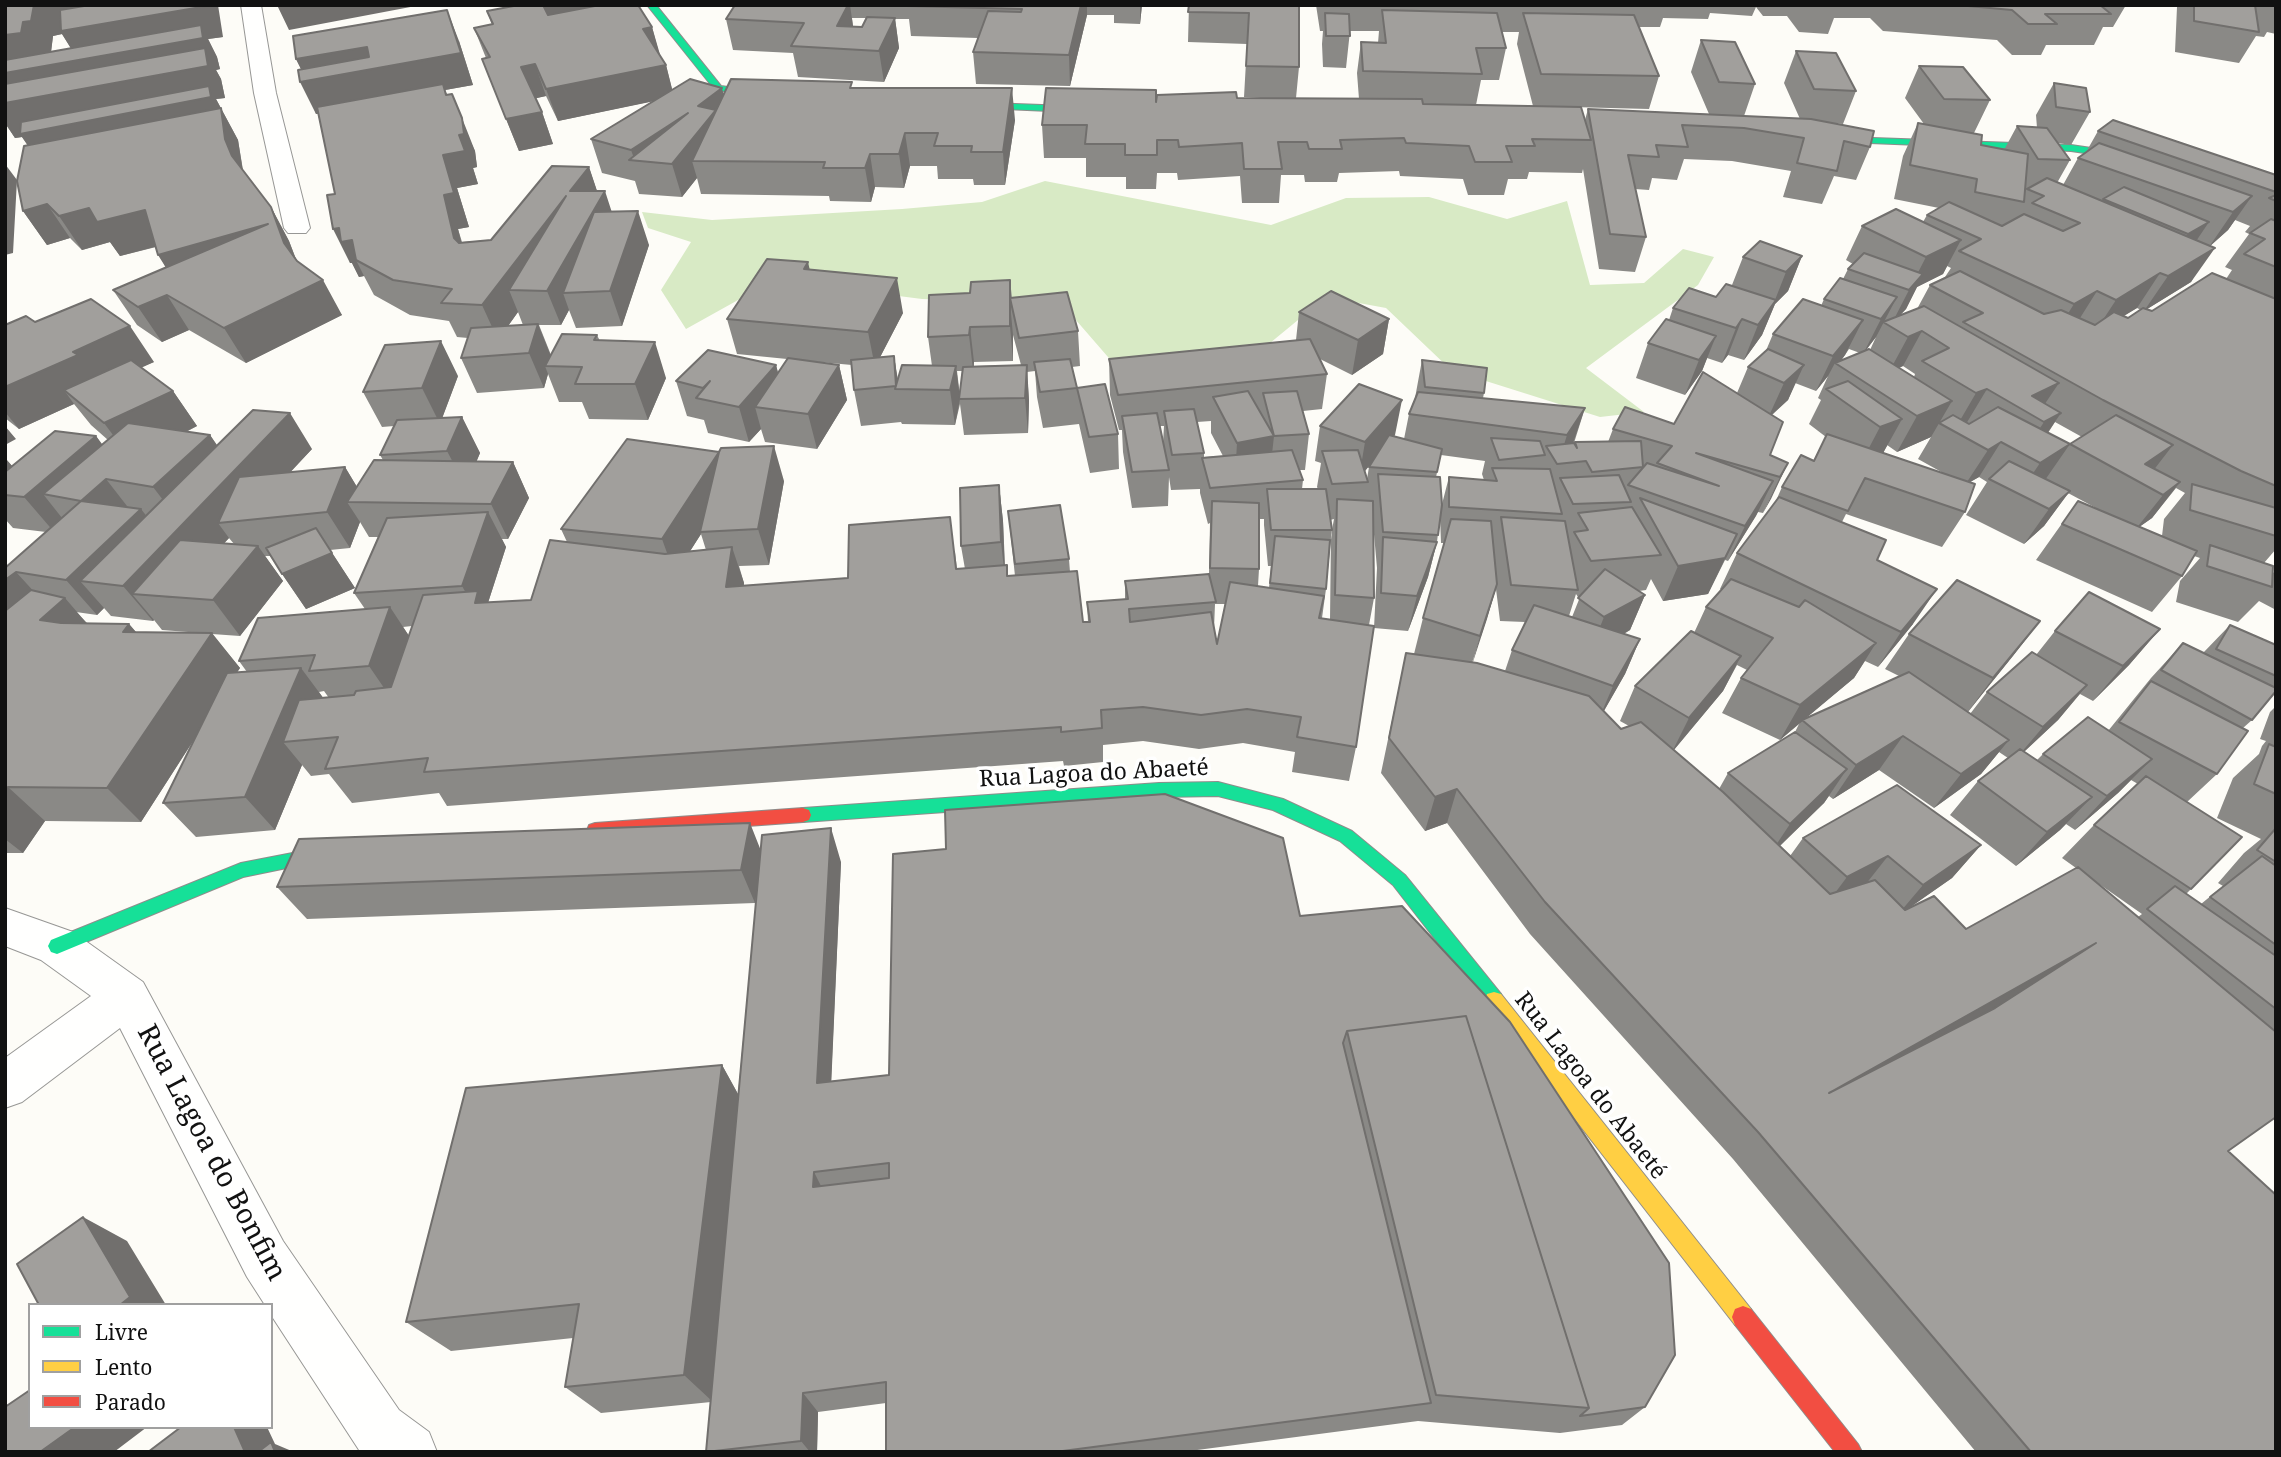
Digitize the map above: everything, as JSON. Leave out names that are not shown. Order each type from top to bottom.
[{"type":"street","points":[[251,5],[265,93],[297,228]]},
{"type":"street","points":[[651,5],[718,88],[786,98]]},
{"type":"street","points":[[951,104],[1115,111]]},
{"type":"street","points":[[1807,138],[2071,148],[2152,161]]},
{"type":"street","name":"Rua Lagoa do Abaeté","points":[[573,832],[1159,790],[1218,789],[1277,804],[1346,836],[1399,880],[1850,1452]]},
{"type":"street","points":[[57,946],[240,870],[353,850]]},
{"type":"street","name":"Rua Lagoa do Bonfim","points":[[5,928],[57,946],[127,996],[265,1259],[379,1430],[409,1452]]},
{"type":"street","points":[[5,1086],[127,996]]},
{"type":"green space","points":[[1045,181],[1271,225],[1346,198],[1429,197],[1507,219],[1567,201],[1590,285],[1644,283],[1683,249],[1714,257],[1698,285],[1586,368],[1644,412],[1600,417],[1451,370],[1386,308],[1326,297],[1253,357],[1121,372],[1062,304],[922,299],[774,280],[686,329],[661,290],[691,242],[648,228],[642,212],[712,220],[902,209],[982,202]]},
{"type":"building","points":[[5,5],[34,5],[31,21],[23,22],[21,33],[5,35]]},
{"type":"building","points":[[90,5],[207,6],[61,31],[60,10]]},
{"type":"building","points":[[519,5],[543,5],[548,15],[600,5],[638,5],[652,27],[643,29],[666,65],[546,89],[535,64],[521,67],[542,112],[506,119],[482,59],[490,57],[474,28],[493,24],[487,11]]},
{"type":"building","points":[[735,5],[848,5],[837,26],[862,27],[867,17],[895,18],[879,51],[791,46],[804,23],[726,19]]},
{"type":"building","points":[[1081,5],[1069,55],[973,52],[988,11],[1021,12],[1022,9],[907,6]]},
{"type":"building","points":[[1189,5],[1299,5],[1299,67],[1246,66],[1249,13],[1188,12]]},
{"type":"building","points":[[1957,5],[2100,5],[2111,14],[2045,14],[2057,24],[2028,24],[2012,10]]},
{"type":"building","points":[[2194,5],[2255,5],[2259,32],[2194,21]]},
{"type":"building","points":[[447,10],[461,53],[300,82],[298,70],[369,57],[367,47],[296,59],[293,36]]},
{"type":"building","points":[[1382,10],[1497,13],[1506,48],[1476,48],[1482,74],[1363,71],[1361,42],[1386,43]]},
{"type":"building","points":[[1325,13],[1349,14],[1350,36],[1326,36]]},
{"type":"building","points":[[1523,13],[1634,15],[1659,76],[1541,74]]},
{"type":"building","points":[[201,25],[203,38],[5,73],[5,60]]},
{"type":"building","points":[[1701,40],[1735,42],[1755,84],[1719,82]]},
{"type":"building","points":[[205,48],[208,66],[5,103],[5,84]]},
{"type":"building","points":[[1796,51],[1836,53],[1856,91],[1814,89]]},
{"type":"building","points":[[1919,66],[1963,67],[1990,100],[1944,99]]},
{"type":"building","points":[[690,79],[722,88],[698,106],[716,110],[672,164],[629,160],[688,113],[631,150],[591,139]]},
{"type":"building","points":[[731,79],[852,82],[850,88],[1012,88],[1003,152],[971,152],[972,146],[934,146],[938,133],[905,133],[899,154],[870,154],[865,168],[823,168],[825,162],[692,161]]},
{"type":"building","points":[[2054,83],[2086,88],[2090,112],[2056,107]]},
{"type":"building","points":[[443,84],[446,95],[452,94],[462,118],[464,134],[459,135],[465,151],[443,155],[454,193],[444,195],[454,238],[459,243],[491,240],[552,166],[589,167],[570,191],[605,191],[547,291],[509,290],[566,196],[482,305],[441,303],[452,289],[393,280],[356,260],[352,240],[341,242],[339,228],[333,229],[327,195],[335,194],[317,107]]},
{"type":"building","points":[[209,86],[211,97],[20,134],[21,122]]},
{"type":"building","points":[[1046,88],[1156,90],[1156,102],[1157,95],[1236,92],[1237,98],[1422,99],[1423,104],[1581,107],[1591,140],[1532,139],[1535,146],[1506,146],[1512,162],[1475,162],[1469,146],[1406,143],[1404,138],[1340,140],[1342,149],[1309,149],[1307,142],[1278,142],[1282,169],[1244,169],[1242,143],[1179,147],[1178,140],[1157,140],[1157,155],[1125,155],[1125,144],[1085,144],[1087,125],[1042,125]]},
{"type":"building","points":[[221,108],[225,139],[232,156],[271,207],[284,243],[297,261],[323,280],[224,328],[167,295],[138,307],[113,290],[268,224],[158,255],[145,210],[97,222],[89,208],[59,216],[47,204],[23,211],[17,181],[24,146]]},
{"type":"building","points":[[1588,109],[1811,119],[1874,131],[1870,147],[1844,141],[1837,171],[1797,163],[1804,138],[1744,128],[1682,125],[1688,147],[1656,145],[1659,157],[1628,155],[1646,237],[1610,234]]},
{"type":"building","points":[[2113,120],[2276,175],[2276,192],[2098,131]]},
{"type":"building","points":[[1918,123],[1982,135],[1981,145],[2028,154],[2024,202],[1975,192],[1977,179],[1910,165]]},
{"type":"building","points":[[2017,126],[2047,128],[2070,160],[2038,159]]},
{"type":"building","points":[[2099,143],[2252,196],[2233,212],[2078,158]]},
{"type":"building","points":[[2047,178],[2215,248],[2168,276],[2160,273],[2116,300],[2097,291],[2074,304],[1959,251],[1981,239],[1927,215],[1949,202],[2002,226],[2024,214],[2063,231],[2080,223],[2032,203],[2044,196],[2027,189]]},
{"type":"building","points":[[2124,187],[2209,222],[2188,234],[2103,199]]},
{"type":"building","points":[[1896,209],[1961,240],[1926,257],[1862,226]]},
{"type":"building","points":[[638,211],[610,291],[563,293],[594,212]]},
{"type":"building","points":[[2271,219],[2276,221],[2276,267],[2244,254],[2265,239],[2250,233]]},
{"type":"building","points":[[1760,241],[1802,256],[1786,272],[1743,257]]},
{"type":"building","points":[[1864,253],[1923,274],[1909,290],[1848,269]]},
{"type":"building","points":[[767,259],[808,262],[804,269],[897,278],[868,332],[727,319]]},
{"type":"building","points":[[1960,271],[2044,314],[2061,310],[2095,325],[2114,312],[2128,318],[2143,308],[2152,311],[2212,273],[2276,299],[2276,486],[2241,471],[2103,400],[1963,322],[1983,313],[1930,285]]},
{"type":"building","points":[[1840,278],[1897,297],[1881,319],[1824,299]]},
{"type":"building","points":[[1010,280],[1010,326],[970,327],[969,335],[928,337],[929,295],[970,293],[971,282]]},
{"type":"building","points":[[1726,284],[1776,300],[1758,325],[1742,319],[1736,328],[1673,308],[1689,288],[1716,297]]},
{"type":"building","points":[[1331,291],[1389,319],[1358,340],[1299,312]]},
{"type":"building","points":[[1067,292],[1078,331],[1019,338],[1010,298]]},
{"type":"building","points":[[91,299],[130,326],[73,352],[78,355],[5,387],[5,325],[26,316],[35,322]]},
{"type":"building","points":[[1803,299],[1863,320],[1833,356],[1773,334]]},
{"type":"building","points":[[1924,306],[2059,383],[2032,396],[2061,413],[2044,422],[1987,389],[1976,393],[1922,361],[1949,348],[1922,331],[1908,337],[1883,322]]},
{"type":"building","points":[[1666,319],[1716,336],[1699,360],[1648,343]]},
{"type":"building","points":[[538,324],[529,353],[461,358],[471,328]]},
{"type":"building","points":[[562,334],[597,335],[594,340],[655,342],[635,384],[575,384],[582,367],[545,366]]},
{"type":"building","points":[[1310,339],[1327,374],[1118,395],[1109,359]]},
{"type":"building","points":[[441,341],[422,388],[363,392],[385,345]]},
{"type":"building","points":[[1768,349],[1804,365],[1784,383],[1748,367]]},
{"type":"building","points":[[1869,349],[1952,401],[1917,416],[1835,363]]},
{"type":"building","points":[[708,350],[776,365],[739,407],[696,398],[710,381],[703,388],[676,381]]},
{"type":"building","points":[[894,356],[896,386],[854,390],[851,360]]},
{"type":"building","points":[[788,358],[839,365],[808,414],[755,407]]},
{"type":"building","points":[[1070,359],[1077,388],[1040,392],[1034,362]]},
{"type":"building","points":[[131,360],[173,391],[104,423],[64,390]]},
{"type":"building","points":[[1422,360],[1487,368],[1484,393],[1425,387]]},
{"type":"building","points":[[902,365],[956,366],[950,390],[895,389]]},
{"type":"building","points":[[1027,365],[1025,398],[959,399],[963,367]]},
{"type":"building","points":[[1703,372],[1783,422],[1770,455],[1788,463],[1780,477],[1696,453],[1773,481],[1745,526],[1628,485],[1647,463],[1719,486],[1657,463],[1672,446],[1613,429],[1625,407],[1674,424]]},
{"type":"building","points":[[1848,381],[1902,419],[1880,427],[1826,389]]},
{"type":"building","points":[[1105,384],[1118,434],[1089,437],[1077,388]]},
{"type":"building","points":[[1359,384],[1402,400],[1365,442],[1320,426]]},
{"type":"building","points":[[1248,391],[1274,436],[1237,443],[1213,397]]},
{"type":"building","points":[[1297,391],[1309,434],[1274,436],[1263,393]]},
{"type":"building","points":[[1418,392],[1585,408],[1567,435],[1409,414]]},
{"type":"building","points":[[1998,407],[2070,444],[2040,463],[2001,442],[1988,450],[1939,423],[1953,415],[1969,424]]},
{"type":"building","points":[[1194,409],[1204,453],[1172,455],[1164,411]]},
{"type":"building","points":[[253,410],[290,413],[123,586],[80,581]]},
{"type":"building","points":[[1157,413],[1169,470],[1132,472],[1122,416]]},
{"type":"building","points":[[2116,415],[2173,445],[2145,464],[2180,482],[2163,495],[2070,444]]},
{"type":"building","points":[[462,417],[447,451],[380,455],[397,420]]},
{"type":"building","points":[[128,423],[210,435],[153,487],[106,479],[81,501],[43,494]]},
{"type":"building","points":[[55,431],[96,436],[24,497],[5,495],[5,472]]},
{"type":"building","points":[[1827,434],[1975,484],[1965,512],[1865,478],[1848,511],[1782,487],[1801,455],[1814,461]]},
{"type":"building","points":[[1389,435],[1442,449],[1437,472],[1369,467]]},
{"type":"building","points":[[1491,438],[1540,441],[1545,455],[1499,460]]},
{"type":"building","points":[[627,439],[719,452],[662,539],[561,529]]},
{"type":"building","points":[[1641,441],[1643,467],[1592,472],[1586,461],[1557,464],[1546,446],[1574,443],[1577,448],[1575,442]]},
{"type":"building","points":[[774,446],[758,529],[700,532],[721,448]]},
{"type":"building","points":[[1292,450],[1303,480],[1210,488],[1202,458]]},
{"type":"building","points":[[1358,450],[1368,482],[1332,484],[1322,451]]},
{"type":"building","points":[[374,460],[513,462],[491,504],[347,502]]},
{"type":"building","points":[[2009,461],[2070,491],[2049,509],[1989,479]]},
{"type":"building","points":[[345,467],[327,512],[218,523],[239,477]]},
{"type":"building","points":[[1492,468],[1550,469],[1562,514],[1449,507],[1449,477],[1497,481]]},
{"type":"building","points":[[1378,474],[1440,477],[1442,505],[1438,535],[1383,532]]},
{"type":"building","points":[[1619,475],[1631,502],[1573,504],[1560,478]]},
{"type":"building","points":[[2192,484],[2276,508],[2276,536],[2190,510]]},
{"type":"building","points":[[999,485],[1001,542],[961,546],[960,488]]},
{"type":"building","points":[[1267,489],[1326,489],[1332,530],[1271,530]]},
{"type":"building","points":[[1779,497],[1886,540],[1877,560],[1937,589],[1901,632],[1737,553]]},
{"type":"building","points":[[1640,498],[1737,534],[1725,558],[1678,566]]},
{"type":"building","points":[[1337,499],[1373,501],[1374,598],[1335,595]]},
{"type":"building","points":[[81,501],[141,509],[66,580],[16,572],[5,580],[5,568]]},
{"type":"building","points":[[1212,501],[1259,503],[1259,569],[1210,568]]},
{"type":"building","points":[[2078,501],[2197,551],[2182,576],[2062,524]]},
{"type":"building","points":[[1060,505],[1069,559],[1015,564],[1008,511]]},
{"type":"building","points":[[1632,507],[1661,555],[1591,561],[1574,532],[1588,530],[1578,513]]},
{"type":"building","points":[[488,512],[462,586],[354,593],[387,518]]},
{"type":"building","points":[[950,517],[956,569],[1007,565],[1007,576],[1077,571],[1083,622],[1090,622],[1087,602],[1128,599],[1125,581],[1209,574],[1216,602],[1129,609],[1130,622],[1211,612],[1217,644],[1230,582],[1324,596],[1319,618],[1374,626],[1356,747],[1297,737],[1301,717],[1247,709],[1201,715],[1143,707],[1101,710],[1102,728],[1061,732],[1061,727],[424,772],[428,758],[325,769],[338,737],[283,742],[299,700],[354,695],[356,691],[391,687],[423,595],[478,591],[475,603],[531,600],[550,540],[665,554],[732,547],[726,587],[848,578],[849,525]]},
{"type":"building","points":[[1501,517],[1565,521],[1578,590],[1511,585]]},
{"type":"building","points":[[1451,519],[1491,521],[1497,584],[1480,636],[1423,618]]},
{"type":"building","points":[[316,528],[332,553],[282,574],[266,548]]},
{"type":"building","points":[[1275,536],[1330,540],[1326,589],[1270,583]]},
{"type":"building","points":[[1383,537],[1437,542],[1417,596],[1381,593]]},
{"type":"building","points":[[180,540],[258,546],[213,600],[132,594]]},
{"type":"building","points":[[2210,545],[2273,566],[2272,587],[2207,566]]},
{"type":"building","points":[[1605,569],[1645,595],[1604,617],[1578,598]]},
{"type":"building","points":[[1731,579],[1799,607],[1805,600],[1876,643],[1800,705],[1741,678],[1773,638],[1706,607]]},
{"type":"building","points":[[1957,580],[2040,621],[1993,678],[1909,634]]},
{"type":"building","points":[[31,590],[65,598],[40,620],[129,624],[123,632],[212,633],[107,788],[8,787],[5,790],[5,611]]},
{"type":"building","points":[[2089,592],[2160,629],[2123,666],[2055,631]]},
{"type":"building","points":[[1534,605],[1640,639],[1613,686],[1512,650]]},
{"type":"building","points":[[390,607],[369,666],[309,671],[315,655],[239,661],[258,618]]},
{"type":"building","points":[[2230,625],[2276,645],[2276,676],[2216,649]]},
{"type":"building","points":[[1691,631],[1741,656],[1689,718],[1635,686]]},
{"type":"building","points":[[2183,643],[2276,688],[2276,691],[2252,720],[2161,670]]},
{"type":"building","points":[[2032,652],[2087,685],[2043,727],[1987,692]]},
{"type":"building","points":[[1406,653],[1477,663],[1589,696],[1621,729],[1641,722],[1723,792],[1830,894],[1875,880],[1905,910],[1934,896],[1966,929],[2078,867],[2276,1032],[2276,1117],[2228,1151],[2276,1195],[2276,1452],[2031,1452],[1758,1132],[1545,902],[1457,789],[1435,797],[1389,738]],"holes":[[[2096,943],[1995,1008],[1829,1093]]]},
{"type":"building","points":[[301,668],[245,797],[163,803],[227,673]]},
{"type":"building","points":[[1909,672],[2009,740],[1961,774],[1903,736],[1856,765],[1802,720]]},
{"type":"building","points":[[2151,681],[2248,731],[2217,774],[2119,722]]},
{"type":"building","points":[[2088,717],[2152,759],[2107,796],[2043,754]]},
{"type":"building","points":[[1795,732],[1847,769],[1790,824],[1728,773]]},
{"type":"building","points":[[2269,744],[2276,747],[2276,794],[2254,784]]},
{"type":"building","points":[[2020,749],[2092,797],[2047,832],[1978,781]]},
{"type":"building","points":[[2146,776],[2242,837],[2191,889],[2094,825]]},
{"type":"building","points":[[1897,785],[1981,845],[1923,885],[1888,856],[1847,877],[1803,838]]},
{"type":"building","points":[[1165,794],[1283,838],[1300,916],[1402,906],[1510,1022],[1669,1263],[1675,1355],[1645,1407],[1580,1416],[1589,1408],[1466,1016],[1347,1031],[1343,1043],[1431,1403],[1055,1452],[886,1452],[886,1382],[803,1393],[801,1441],[706,1452],[762,835],[831,828],[817,1083],[889,1075],[893,854],[946,849],[945,810]],"holes":[[[889,1163],[889,1178],[813,1187],[814,1172]]]},
{"type":"building","points":[[750,823],[741,870],[277,887],[299,839]]},
{"type":"building","points":[[2276,828],[2276,862],[2257,850]]},
{"type":"building","points":[[2262,856],[2276,866],[2276,945],[2210,897]]},
{"type":"building","points":[[2175,886],[2276,956],[2276,1009],[2147,909]]},
{"type":"building","points":[[1466,1016],[1589,1408],[1436,1395],[1347,1031]]},
{"type":"building","points":[[722,1065],[684,1375],[565,1387],[579,1304],[406,1322],[466,1088]]},
{"type":"building","points":[[83,1217],[130,1297],[122,1303],[38,1303],[17,1264]]},
{"type":"building","points":[[28,1391],[28,1429],[72,1429],[40,1452],[5,1452],[5,1407]]},
{"type":"building","points":[[178,1429],[235,1429],[245,1452],[148,1452]]},
{"type":"building","points":[[271,1442],[275,1452],[258,1452]]},
{"type":"traffic: fast","points":[[651,5],[718,88],[776,97]]},
{"type":"traffic: fast","points":[[962,105],[1095,110]]},
{"type":"traffic: fast","points":[[1819,138],[2071,148],[2139,158]]},
{"type":"traffic: fast","points":[[803,815],[1159,790],[1218,789],[1277,804],[1346,836],[1399,880],[1494,1000]]},
{"type":"traffic: fast","points":[[57,946],[241,870],[339,851]]},
{"type":"traffic: slow","points":[[1494,1000],[1743,1317]]},
{"type":"traffic: jam","points":[[595,830],[803,815]]},
{"type":"traffic: jam","points":[[1743,1317],[1850,1452]]}]
